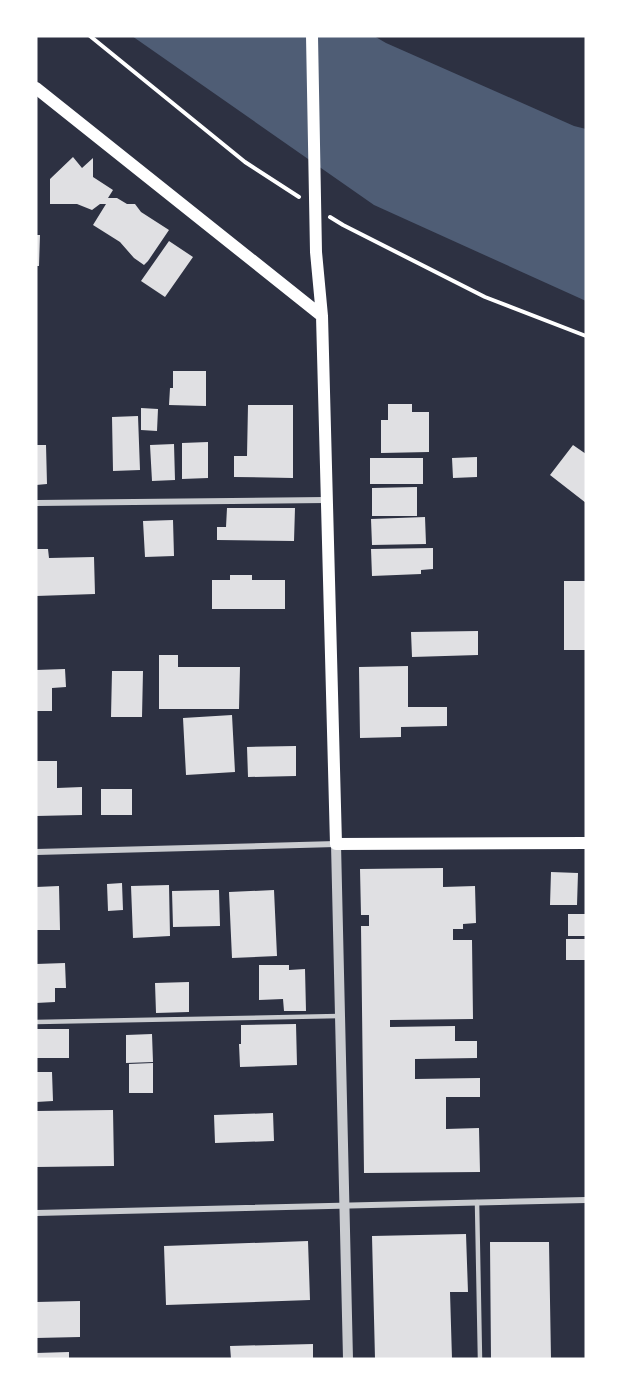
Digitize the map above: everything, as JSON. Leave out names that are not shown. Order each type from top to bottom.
[{"type":"main road","points":[[312,36],[316,252],[322,316],[336,844],[586,843]]},
{"type":"main road","points":[[36,88],[322,316]]},
{"type":"street","points":[[36,503],[327,500]]},
{"type":"street","points":[[36,852],[336,844],[348,1359]]},
{"type":"street","points":[[36,1213],[586,1200]]},
{"type":"lane","points":[[36,1022],[340,1016]]},
{"type":"lane","points":[[477,1202],[480,1359]]},
{"type":"path","points":[[90,36],[245,162],[304,200]]},
{"type":"path","points":[[323,213],[485,297],[586,336]]},
{"type":"water","points":[[132,36],[374,36],[574,126],[586,129],[586,301],[374,205]]},
{"type":"building","points":[[73,157],[82,168],[93,158],[93,177],[113,190],[108,198],[117,198],[127,204],[135,204],[141,212],[169,230],[144,265],[134,258],[120,242],[93,225],[106,204],[100,204],[92,210],[77,204],[50,204],[50,179]]},
{"type":"building","points":[[36,235],[40,235],[39,266],[36,266]]},
{"type":"building","points":[[169,241],[193,257],[165,297],[141,281]]},
{"type":"building","points":[[173,371],[206,371],[206,406],[169,405],[170,388],[173,388]]},
{"type":"building","points":[[388,404],[412,404],[412,412],[429,412],[429,452],[381,453],[381,420],[388,420]]},
{"type":"building","points":[[248,405],[293,405],[293,478],[234,477],[234,456],[247,456]]},
{"type":"building","points":[[141,408],[158,409],[157,431],[141,430]]},
{"type":"building","points":[[138,416],[140,470],[113,471],[112,417]]},
{"type":"building","points":[[208,442],[208,478],[182,479],[182,443]]},
{"type":"building","points":[[174,444],[175,480],[152,481],[150,445]]},
{"type":"building","points":[[36,445],[46,445],[47,484],[36,485]]},
{"type":"building","points":[[573,445],[586,454],[586,503],[550,475]]},
{"type":"building","points":[[477,457],[477,477],[453,478],[452,458]]},
{"type":"building","points":[[370,458],[423,458],[423,484],[370,484]]},
{"type":"building","points":[[417,487],[417,516],[372,516],[372,488]]},
{"type":"building","points":[[227,508],[295,508],[294,541],[217,540],[217,527],[226,527]]},
{"type":"building","points":[[425,517],[426,544],[372,545],[371,519]]},
{"type":"building","points":[[173,520],[174,556],[145,557],[143,521]]},
{"type":"building","points":[[433,548],[433,569],[421,570],[421,574],[372,576],[371,549]]},
{"type":"building","points":[[36,549],[48,549],[49,558],[94,557],[95,594],[36,596]]},
{"type":"building","points":[[230,575],[252,575],[252,580],[285,580],[285,609],[212,609],[212,580],[230,580]]},
{"type":"building","points":[[564,581],[586,581],[586,650],[564,650]]},
{"type":"building","points":[[478,631],[478,655],[412,657],[411,632]]},
{"type":"building","points":[[159,655],[178,655],[178,667],[240,667],[239,709],[159,709]]},
{"type":"building","points":[[408,666],[408,707],[447,707],[447,726],[401,727],[401,737],[360,738],[359,667]]},
{"type":"building","points":[[65,669],[66,687],[52,688],[52,711],[36,711],[36,670]]},
{"type":"building","points":[[112,671],[143,671],[142,717],[111,717]]},
{"type":"building","points":[[232,715],[235,772],[186,775],[183,718]]},
{"type":"building","points":[[296,746],[296,776],[248,777],[247,747]]},
{"type":"building","points":[[36,761],[57,761],[57,788],[82,787],[82,815],[36,816]]},
{"type":"building","points":[[101,789],[132,789],[132,815],[101,815]]},
{"type":"building","points":[[443,868],[443,887],[475,886],[476,923],[463,924],[463,929],[453,929],[453,940],[472,940],[473,1019],[390,1020],[390,1027],[455,1026],[455,1041],[477,1041],[477,1058],[415,1059],[415,1079],[480,1078],[480,1097],[446,1097],[446,1129],[479,1128],[480,1172],[364,1173],[361,926],[369,926],[369,915],[361,915],[360,869]]},
{"type":"building","points":[[551,872],[578,873],[577,905],[550,905]]},
{"type":"building","points":[[122,883],[123,910],[108,911],[107,884]]},
{"type":"building","points":[[169,885],[170,936],[133,938],[131,886]]},
{"type":"building","points":[[59,886],[60,930],[36,930],[36,887]]},
{"type":"building","points":[[219,890],[220,926],[173,927],[172,891]]},
{"type":"building","points":[[274,890],[277,956],[232,958],[229,892]]},
{"type":"building","points":[[568,914],[586,914],[586,936],[568,936]]},
{"type":"building","points":[[566,939],[586,939],[586,960],[566,960]]},
{"type":"building","points":[[65,963],[66,988],[55,988],[55,1002],[36,1003],[36,964]]},
{"type":"building","points":[[259,965],[289,965],[289,970],[305,969],[306,1011],[284,1011],[283,999],[259,1000]]},
{"type":"building","points":[[189,982],[189,1012],[156,1013],[155,983]]},
{"type":"building","points":[[296,1024],[297,1065],[240,1067],[241,1025]]},
{"type":"building","points":[[36,1029],[69,1029],[69,1058],[36,1058]]},
{"type":"building","points":[[152,1034],[153,1062],[126,1063],[126,1035]]},
{"type":"building","points":[[153,1063],[153,1093],[129,1093],[129,1064]]},
{"type":"building","points":[[36,1072],[52,1072],[53,1101],[36,1102]]},
{"type":"building","points":[[113,1110],[114,1166],[36,1167],[36,1111]]},
{"type":"building","points":[[273,1113],[274,1141],[215,1143],[214,1115]]},
{"type":"building","points":[[466,1234],[468,1292],[450,1292],[452,1359],[375,1359],[372,1236]]},
{"type":"building","points":[[308,1241],[310,1300],[166,1305],[164,1246]]},
{"type":"building","points":[[490,1242],[549,1242],[551,1359],[491,1359]]},
{"type":"building","points":[[80,1301],[80,1337],[36,1338],[36,1302]]},
{"type":"building","points":[[313,1344],[313,1359],[231,1359],[230,1346]]},
{"type":"building","points":[[69,1352],[69,1359],[36,1359],[36,1353]]}]
